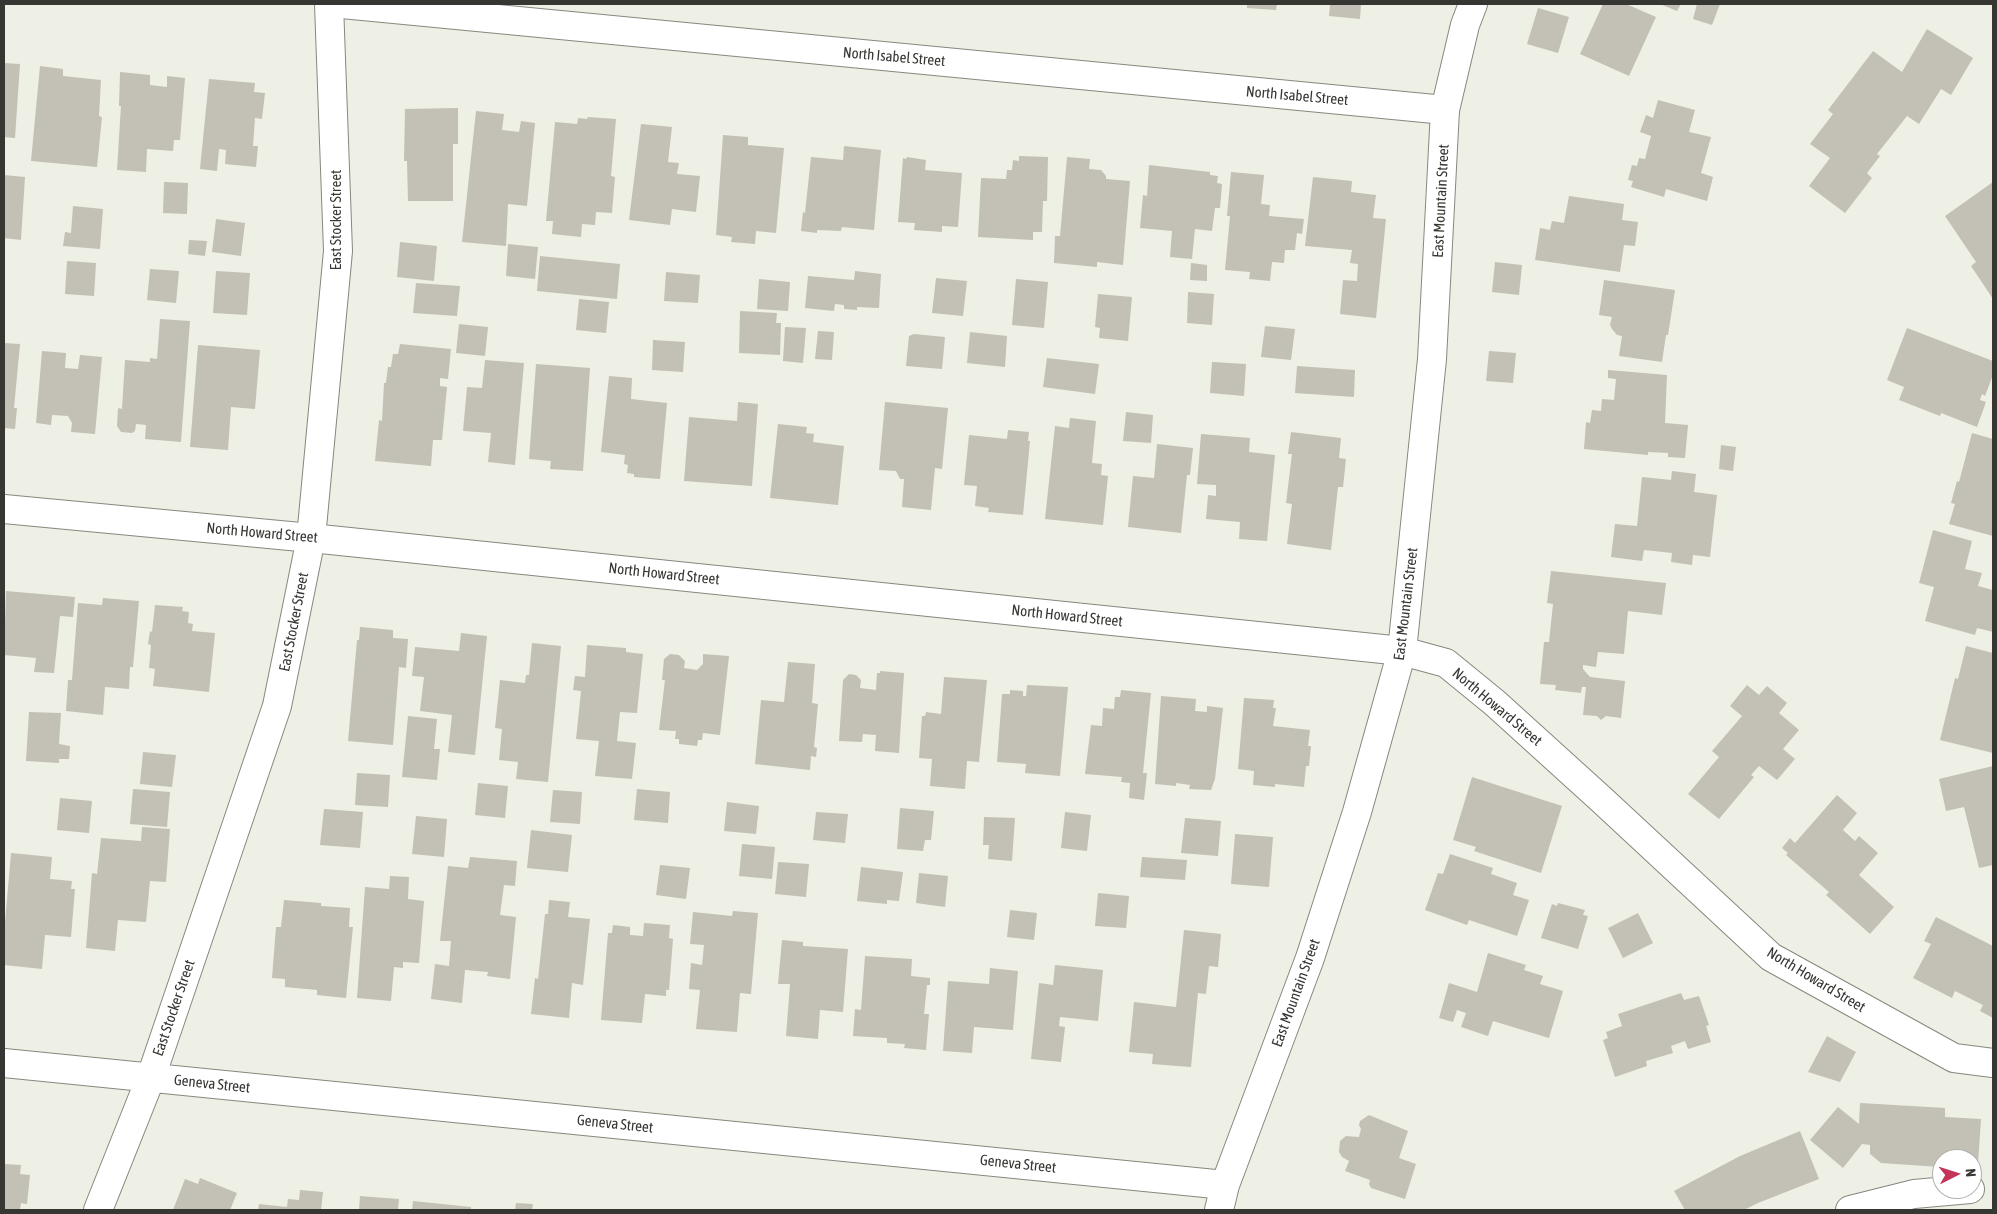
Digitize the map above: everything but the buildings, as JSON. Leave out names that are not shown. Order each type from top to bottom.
[{"type":"street","name":"East Stocker Street","points":[[98,1210],[151,1078],[277,706],[311,538],[338,251],[329,4]]},
{"type":"street","name":"North Isabel Street","points":[[342,4],[1445,110]]},
{"type":"street","name":"East Mountain Street","points":[[1222,1198],[1310,958],[1357,812],[1402,651],[1432,359],[1445,110],[1465,25],[1473,4]]},
{"type":"street","name":"North Howard Street","points":[[4,509],[311,538],[1402,651],[1446,663],[1495,703],[1771,957],[1954,1058],[1993,1063]]},
{"type":"street","name":"Geneva Street","points":[[4,1063],[1222,1198]]},
{"type":"street","points":[[1850,1210],[1914,1194],[1932,1192]]}]
